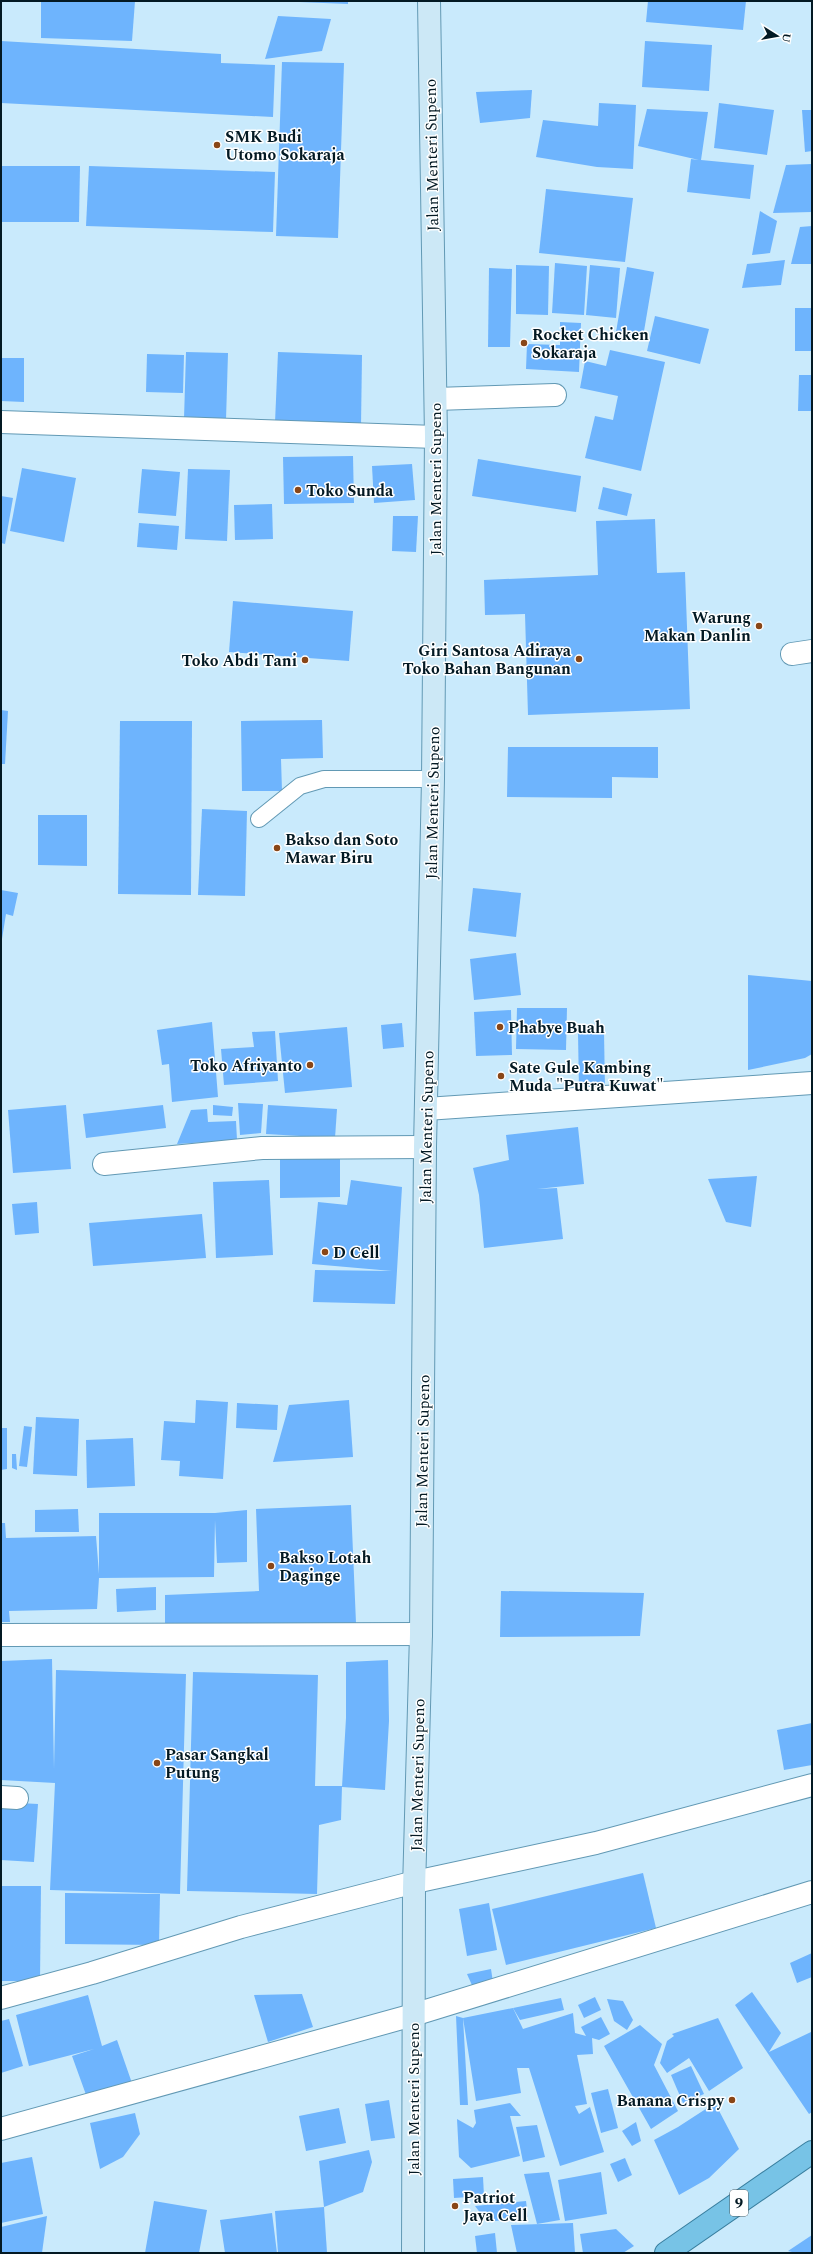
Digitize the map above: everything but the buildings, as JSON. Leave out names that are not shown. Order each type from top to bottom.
[{"type":"highway","name":"9","points":[[666,2253],[812,2152]]},
{"type":"main road","name":"Jalan Menteri Supeno","points":[[413,2253],[413,2015],[420,1634],[425,1147],[433,778],[436,437],[429,1]]},
{"type":"street","points":[[436,399],[555,395]]},
{"type":"street","points":[[1,422],[436,437]]},
{"type":"street","points":[[426,1109],[812,1083]]},
{"type":"street","points":[[104,1164],[262,1148],[425,1147]]},
{"type":"street","points":[[1,1635],[420,1634]]},
{"type":"street","points":[[1,1998],[92,1973],[241,1927],[415,1882],[596,1843],[812,1785]]},
{"type":"street","points":[[1,2129],[413,2015],[812,1892]]},
{"type":"lane","points":[[259,819],[300,786],[324,779],[433,778]]},
{"type":"place","name":"SMK Budi Utomo Sokaraja","points":[[217,145]]},
{"type":"place","name":"Rocket Chicken Sokaraja","points":[[524,343]]},
{"type":"place","name":"Toko Sunda","points":[[298,490]]},
{"type":"place","name":"Warung Makan Danlin","points":[[759,626]]},
{"type":"place","name":"Giri Santosa Adiraya Toko Bahan Bangunan","points":[[579,659]]},
{"type":"place","name":"Toko Abdi Tani","points":[[305,660]]},
{"type":"place","name":"Bakso dan Soto Mawar Biru","points":[[277,848]]},
{"type":"place","name":"Phabye Buah","points":[[500,1027]]},
{"type":"place","name":"Toko Afriyanto","points":[[310,1065]]},
{"type":"place","name":"Sate Gule Kambing Muda \"Putra Kuwat\"","points":[[501,1076]]},
{"type":"place","name":"D Cell","points":[[325,1252]]},
{"type":"place","name":"Bakso Lotah Daginge","points":[[271,1566]]},
{"type":"place","name":"Pasar Sangkal Putung","points":[[157,1763]]},
{"type":"place","name":"Banana Crispy","points":[[732,2100]]},
{"type":"place","name":"Patriot Jaya Cell","points":[[455,2206]]}]
